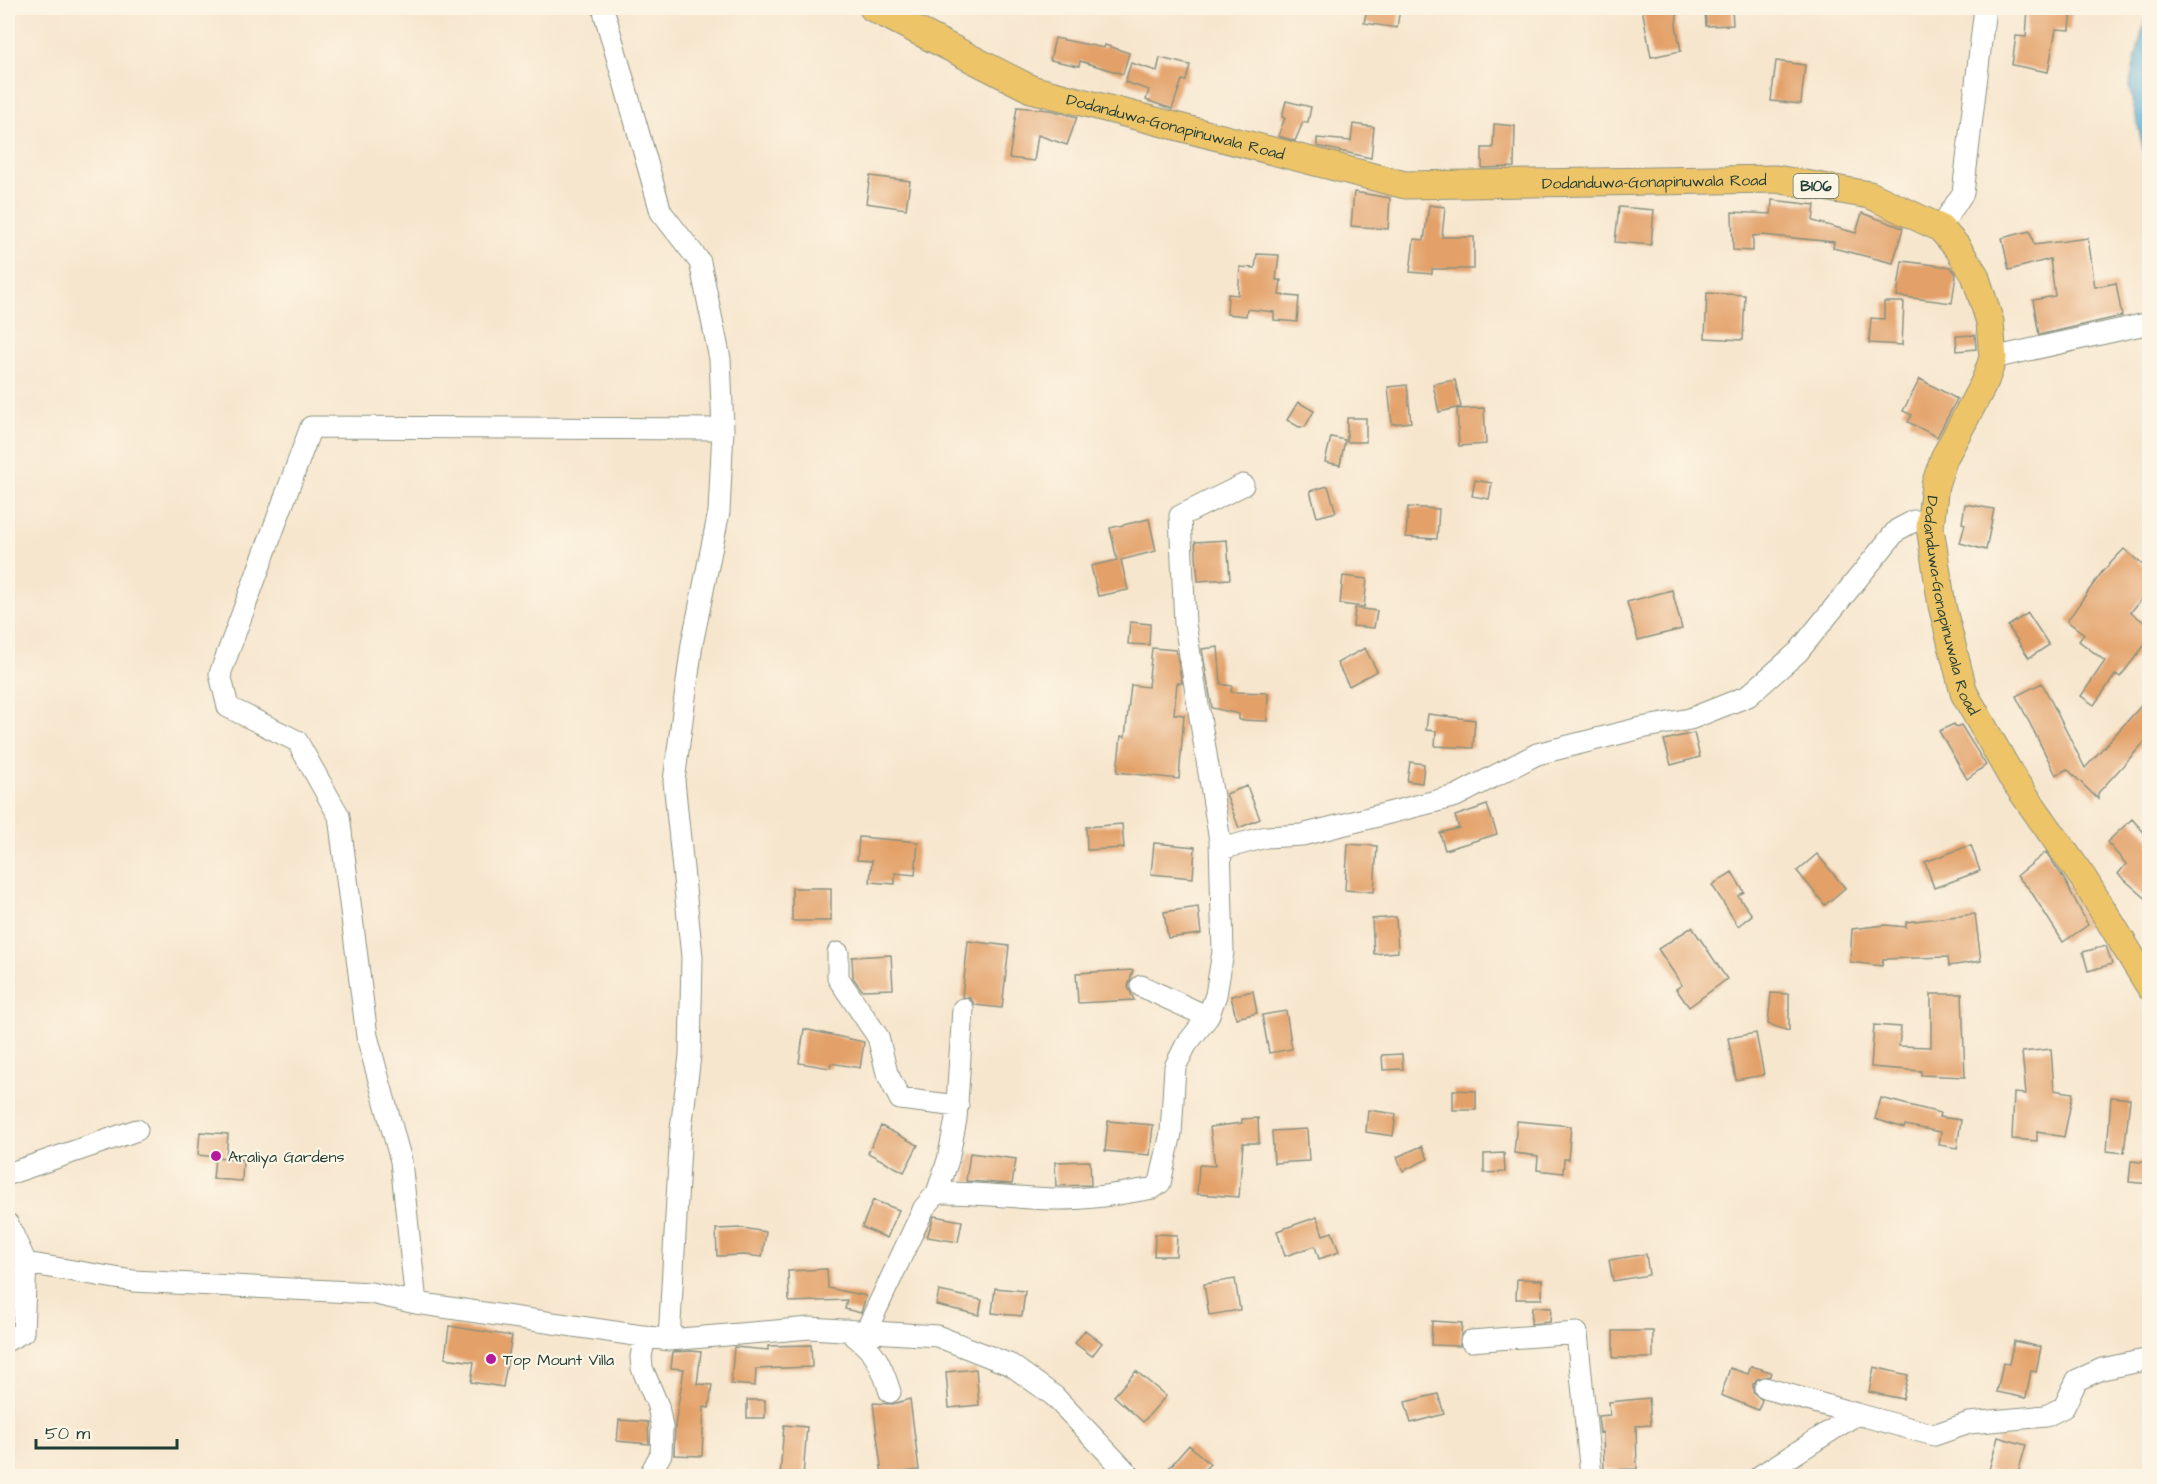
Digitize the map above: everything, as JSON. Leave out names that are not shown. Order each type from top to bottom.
[{"type":"main road","name":"Dodanduwa-Gonapinuwala Road","points":[[873,8],[1031,89],[1405,186],[1776,179],[1870,195],[1940,228],[1958,248],[1976,275],[1990,322],[1993,358],[1985,381],[1944,458],[1935,485],[1930,521],[1942,606],[1964,693],[2011,776],[2083,878],[2150,987]]},
{"type":"street","points":[[603,8],[661,212],[700,262],[720,359],[723,429],[719,512],[692,644],[674,781],[692,957],[690,1056],[681,1129],[669,1340]]},
{"type":"street","points":[[1940,228],[1963,193],[1985,8]]},
{"type":"street","points":[[1993,358],[2150,323]]},
{"type":"street","points":[[416,1303],[401,1161],[367,1036],[339,816],[297,741],[228,708],[219,674],[311,427],[723,429]]},
{"type":"street","points":[[937,1193],[966,1192],[1053,1199],[1100,1197],[1153,1188],[1160,1183],[1166,1164],[1175,1067],[1186,1045],[1208,1017],[1216,995],[1223,952],[1221,849],[1217,811],[1185,624],[1179,516],[1243,485]]},
{"type":"street","points":[[1221,849],[1266,837],[1302,835],[1456,796],[1537,754],[1641,728],[1690,719],[1748,696],[1797,652],[1897,530],[1914,521],[1930,521]]},
{"type":"street","points":[[838,953],[838,978],[878,1037],[887,1073],[900,1099],[958,1106]]},
{"type":"street","points":[[1141,986],[1208,1017]]},
{"type":"street","points":[[856,1331],[924,1208],[937,1193],[948,1160],[958,1106],[963,1009]]},
{"type":"street","points":[[8,1174],[137,1130]]},
{"type":"street","points":[[8,1224],[26,1263],[23,1332],[8,1340]]},
{"type":"street","points":[[26,1263],[134,1281],[371,1293],[416,1303],[669,1340],[810,1328],[937,1336],[1011,1365],[1054,1396],[1130,1476]]},
{"type":"street","points":[[856,1331],[881,1361],[890,1392]]},
{"type":"street","points":[[1471,1341],[1577,1333],[1591,1476]]},
{"type":"street","points":[[645,1336],[641,1357],[642,1368],[658,1406],[662,1427],[661,1454],[649,1476]]},
{"type":"street","points":[[1765,1388],[1934,1435],[1969,1423],[2046,1416],[2064,1407],[2077,1380],[2102,1369],[2150,1359]]},
{"type":"street","points":[[1760,1476],[1857,1414]]},
{"type":"water","points":[[2148,8],[2150,8],[2149,173],[2129,86]]},
{"type":"building","points":[[1367,8],[1400,8],[1397,28],[1364,23]]},
{"type":"building","points":[[1642,8],[1678,8],[1676,25],[1681,51],[1651,57]]},
{"type":"building","points":[[1705,8],[1732,8],[1733,25],[1706,26]]},
{"type":"building","points":[[2028,8],[2072,8],[2070,30],[2056,29],[2048,72],[2012,65],[2016,36],[2026,37]]},
{"type":"building","points":[[1055,38],[1104,48],[1105,45],[1129,53],[1123,74],[1080,61],[1079,66],[1050,60]]},
{"type":"building","points":[[1160,58],[1190,65],[1186,81],[1182,80],[1172,109],[1146,100],[1149,90],[1125,82],[1131,63],[1157,71]]},
{"type":"building","points":[[1776,61],[1805,65],[1801,104],[1771,101]]},
{"type":"building","points":[[1286,101],[1311,107],[1308,122],[1303,122],[1295,141],[1278,136],[1285,118],[1282,117]]},
{"type":"building","points":[[1017,107],[1050,110],[1077,117],[1067,145],[1038,135],[1034,161],[1009,158]]},
{"type":"building","points":[[1353,124],[1374,127],[1371,158],[1317,146],[1317,138],[1351,141]]},
{"type":"building","points":[[1494,124],[1515,126],[1514,167],[1482,168],[1482,148],[1493,148]]},
{"type":"building","points":[[870,176],[910,181],[906,209],[866,203]]},
{"type":"building","points":[[1354,192],[1390,198],[1388,229],[1351,226]]},
{"type":"building","points":[[1772,200],[1815,205],[1813,221],[1856,233],[1862,213],[1903,228],[1893,263],[1833,248],[1834,242],[1762,235],[1753,236],[1753,251],[1733,250],[1732,212],[1771,214]]},
{"type":"building","points":[[1429,205],[1445,207],[1442,237],[1474,237],[1474,269],[1432,269],[1432,274],[1410,272],[1414,239],[1424,240]]},
{"type":"building","points":[[1619,207],[1654,210],[1651,245],[1615,242]]},
{"type":"building","points":[[2030,231],[2034,245],[2088,238],[2095,287],[2116,283],[2122,316],[2039,335],[2033,300],[2055,296],[2050,259],[2009,270],[2002,238]]},
{"type":"building","points":[[1257,254],[1279,255],[1276,280],[1281,280],[1279,295],[1299,297],[1297,322],[1274,320],[1274,312],[1247,309],[1246,316],[1227,314],[1228,294],[1238,295],[1240,267],[1255,268]]},
{"type":"building","points":[[1902,261],[1951,267],[1956,274],[1952,303],[1897,296]]},
{"type":"building","points":[[1707,293],[1745,295],[1743,340],[1705,338]]},
{"type":"building","points":[[1884,302],[1904,302],[1902,345],[1869,343],[1871,318],[1884,319]]},
{"type":"building","points":[[1975,335],[1976,349],[1957,351],[1956,336]]},
{"type":"building","points":[[1920,379],[1957,399],[1937,437],[1908,422],[1912,415],[1903,411]]},
{"type":"building","points":[[1455,380],[1461,407],[1439,412],[1433,384]]},
{"type":"building","points":[[1407,385],[1411,422],[1392,424],[1388,387]]},
{"type":"building","points":[[1298,402],[1314,411],[1305,427],[1299,427],[1287,420]]},
{"type":"building","points":[[1484,408],[1486,444],[1459,446],[1457,409]]},
{"type":"building","points":[[1347,418],[1366,418],[1366,442],[1347,442]]},
{"type":"building","points":[[1331,437],[1345,440],[1340,465],[1325,462]]},
{"type":"building","points":[[1475,480],[1492,483],[1489,499],[1472,496]]},
{"type":"building","points":[[1328,486],[1336,512],[1317,517],[1310,491]]},
{"type":"building","points":[[1965,504],[1994,509],[1986,550],[1960,543],[1965,524],[1962,523]]},
{"type":"building","points":[[1408,507],[1439,509],[1437,539],[1406,537]]},
{"type":"building","points":[[1149,519],[1156,551],[1121,560],[1128,590],[1098,596],[1091,566],[1117,560],[1110,528]]},
{"type":"building","points":[[1227,540],[1230,579],[1198,581],[1195,542]]},
{"type":"building","points":[[2124,549],[2150,571],[2150,589],[2131,612],[2150,627],[2150,638],[2120,677],[2116,674],[2094,705],[2081,696],[2105,661],[2079,641],[2084,634],[2067,621],[2102,572]]},
{"type":"building","points":[[1343,576],[1367,579],[1364,607],[1340,604]]},
{"type":"building","points":[[1672,590],[1682,629],[1638,640],[1627,602]]},
{"type":"building","points":[[1355,608],[1377,611],[1374,628],[1353,626]]},
{"type":"building","points":[[2028,613],[2049,645],[2029,658],[2008,626]]},
{"type":"building","points":[[1130,622],[1150,624],[1149,645],[1128,644]]},
{"type":"building","points":[[1218,647],[1221,684],[1232,686],[1231,692],[1268,693],[1267,721],[1239,720],[1239,714],[1212,708],[1202,649]]},
{"type":"building","points":[[1152,648],[1176,650],[1182,683],[1177,683],[1174,714],[1184,715],[1179,779],[1117,772],[1121,736],[1125,737],[1131,685],[1148,687]]},
{"type":"building","points":[[1365,648],[1377,671],[1349,686],[1337,663]]},
{"type":"building","points":[[2042,683],[2085,768],[2150,696],[2150,736],[2098,793],[2098,799],[2067,769],[2056,775],[2016,696]]},
{"type":"building","points":[[1428,714],[1475,720],[1473,748],[1435,746],[1436,731],[1426,730]]},
{"type":"building","points":[[1954,724],[1956,727],[1961,725],[1986,765],[1967,779],[1939,731]]},
{"type":"building","points":[[1694,733],[1700,757],[1671,765],[1664,740]]},
{"type":"building","points":[[1410,762],[1424,764],[1422,783],[1407,781]]},
{"type":"building","points":[[1247,786],[1260,819],[1239,828],[1226,794]]},
{"type":"building","points":[[1487,805],[1497,834],[1445,850],[1440,833],[1459,828],[1455,816]]},
{"type":"building","points":[[2132,819],[2150,839],[2150,902],[2118,874],[2126,864],[2107,842]]},
{"type":"building","points":[[1122,824],[1124,848],[1087,850],[1086,827]]},
{"type":"building","points":[[859,837],[918,842],[915,875],[895,873],[895,884],[870,882],[872,861],[857,860]]},
{"type":"building","points":[[1154,843],[1195,847],[1193,878],[1151,874]]},
{"type":"building","points":[[1348,844],[1377,846],[1374,892],[1345,890]]},
{"type":"building","points":[[1971,845],[1980,871],[1934,888],[1925,862]]},
{"type":"building","points":[[2046,852],[2064,879],[2088,925],[2063,942],[2030,890],[2017,876]]},
{"type":"building","points":[[1817,854],[1845,888],[1825,905],[1797,871]]},
{"type":"building","points":[[1732,872],[1744,892],[1738,896],[1752,915],[1738,926],[1712,885]]},
{"type":"building","points":[[792,888],[831,888],[831,921],[792,921]]},
{"type":"building","points":[[1198,907],[1201,934],[1168,938],[1164,912]]},
{"type":"building","points":[[1975,914],[1981,961],[1949,966],[1948,957],[1883,959],[1882,966],[1850,962],[1852,929],[1885,925],[1906,927],[1906,922]]},
{"type":"building","points":[[1396,917],[1398,952],[1374,954],[1372,919]]},
{"type":"building","points":[[1692,927],[1727,979],[1689,1007],[1676,989],[1682,985],[1658,949]]},
{"type":"building","points":[[968,941],[1009,946],[1002,1008],[975,1005],[970,998],[962,997]]},
{"type":"building","points":[[2106,946],[2112,964],[2088,971],[2083,952]]},
{"type":"building","points":[[891,955],[893,989],[862,990],[853,978],[852,957]]},
{"type":"building","points":[[1133,970],[1128,987],[1134,1000],[1078,1003],[1076,973]]},
{"type":"building","points":[[1253,991],[1257,1013],[1236,1018],[1231,996]]},
{"type":"building","points":[[1771,993],[1789,994],[1789,1031],[1768,1024]]},
{"type":"building","points":[[1931,994],[1962,994],[1965,1077],[1921,1075],[1921,1071],[1871,1067],[1874,1025],[1901,1027],[1899,1046],[1931,1047]]},
{"type":"building","points":[[1286,1011],[1292,1049],[1269,1053],[1262,1015]]},
{"type":"building","points":[[804,1029],[864,1042],[860,1068],[831,1063],[830,1068],[799,1063]]},
{"type":"building","points":[[1756,1033],[1764,1075],[1736,1080],[1728,1038]]},
{"type":"building","points":[[2051,1049],[2054,1090],[2073,1093],[2064,1137],[2037,1132],[2037,1141],[2012,1139],[2014,1093],[2026,1094],[2022,1052]]},
{"type":"building","points":[[1402,1054],[1403,1069],[1383,1070],[1382,1055]]},
{"type":"building","points":[[1453,1090],[1476,1091],[1476,1110],[1453,1110]]},
{"type":"building","points":[[2111,1097],[2130,1099],[2124,1153],[2107,1151]]},
{"type":"building","points":[[1881,1098],[1940,1113],[1939,1117],[1961,1120],[1957,1148],[1939,1145],[1941,1132],[1905,1125],[1904,1128],[1875,1119]]},
{"type":"building","points":[[1368,1110],[1396,1114],[1393,1136],[1366,1132]]},
{"type":"building","points":[[1258,1118],[1259,1143],[1243,1143],[1239,1197],[1197,1194],[1199,1165],[1215,1166],[1210,1127],[1242,1123],[1242,1119]]},
{"type":"building","points":[[1108,1121],[1153,1125],[1150,1155],[1105,1151]]},
{"type":"building","points":[[1517,1121],[1571,1126],[1568,1159],[1564,1159],[1563,1173],[1537,1170],[1538,1156],[1514,1153]]},
{"type":"building","points":[[881,1126],[918,1145],[904,1172],[868,1153]]},
{"type":"building","points":[[1307,1129],[1309,1161],[1274,1163],[1272,1131]]},
{"type":"building","points":[[200,1132],[228,1134],[226,1158],[198,1155]]},
{"type":"building","points":[[1422,1146],[1428,1159],[1403,1171],[1397,1157]]},
{"type":"building","points":[[970,1153],[1016,1159],[1012,1184],[966,1181]]},
{"type":"building","points":[[1504,1153],[1505,1172],[1484,1173],[1484,1154]]},
{"type":"building","points":[[215,1157],[243,1160],[242,1181],[213,1179]]},
{"type":"building","points":[[1090,1161],[1091,1185],[1056,1186],[1055,1162]]},
{"type":"building","points":[[2131,1161],[2150,1163],[2150,1184],[2129,1182]]},
{"type":"building","points":[[873,1200],[899,1210],[887,1238],[862,1227]]},
{"type":"building","points":[[934,1216],[962,1221],[958,1242],[927,1237]]},
{"type":"building","points":[[1317,1217],[1323,1235],[1332,1232],[1339,1252],[1319,1259],[1315,1246],[1285,1256],[1277,1231]]},
{"type":"building","points":[[743,1228],[766,1232],[762,1257],[717,1256],[716,1229]]},
{"type":"building","points":[[1155,1234],[1177,1235],[1176,1256],[1154,1256]]},
{"type":"building","points":[[1646,1254],[1649,1275],[1613,1281],[1609,1260]]},
{"type":"building","points":[[827,1269],[828,1288],[866,1296],[861,1313],[845,1309],[847,1300],[789,1302],[788,1271]]},
{"type":"building","points":[[1235,1279],[1240,1310],[1209,1315],[1204,1284]]},
{"type":"building","points":[[1517,1279],[1542,1280],[1542,1299],[1516,1299]]},
{"type":"building","points":[[995,1288],[1025,1291],[1022,1316],[992,1313]]},
{"type":"building","points":[[939,1291],[982,1300],[979,1315],[936,1305]]},
{"type":"building","points":[[1532,1307],[1551,1308],[1550,1322],[1531,1324]]},
{"type":"building","points":[[1432,1321],[1462,1323],[1460,1346],[1431,1345]]},
{"type":"building","name":"Top Mount Villa","points":[[449,1326],[512,1336],[503,1387],[471,1382],[474,1362],[445,1358]]},
{"type":"building","points":[[1085,1330],[1102,1343],[1092,1356],[1075,1343]]},
{"type":"building","points":[[1613,1331],[1653,1331],[1653,1358],[1613,1358]]},
{"type":"building","points":[[2014,1341],[2041,1347],[2036,1372],[2031,1371],[2026,1398],[1997,1392],[2003,1363],[2009,1364]]},
{"type":"building","points":[[811,1345],[812,1367],[756,1369],[755,1386],[731,1384],[734,1347],[768,1350],[768,1346]]},
{"type":"building","points":[[673,1352],[701,1352],[697,1384],[712,1385],[709,1408],[704,1407],[702,1456],[674,1455],[675,1425],[684,1369],[671,1368]]},
{"type":"building","points":[[1751,1366],[1771,1372],[1770,1376],[1757,1379],[1753,1384],[1753,1392],[1762,1400],[1758,1410],[1721,1395],[1730,1368],[1748,1374]]},
{"type":"building","points":[[1874,1367],[1908,1375],[1903,1399],[1869,1392]]},
{"type":"building","points":[[976,1369],[979,1405],[949,1408],[946,1372]]},
{"type":"building","points":[[1136,1371],[1166,1396],[1143,1422],[1114,1396]]},
{"type":"building","points":[[1438,1394],[1444,1414],[1411,1423],[1405,1402]]},
{"type":"building","points":[[1649,1398],[1651,1425],[1636,1426],[1637,1469],[1604,1470],[1603,1432],[1600,1433],[1598,1416],[1610,1415],[1609,1402]]},
{"type":"building","points":[[910,1399],[919,1470],[882,1475],[873,1403],[893,1404]]},
{"type":"building","points":[[747,1400],[765,1400],[765,1418],[747,1418]]},
{"type":"building","points":[[619,1420],[648,1422],[649,1444],[617,1441]]},
{"type":"building","points":[[784,1425],[807,1427],[803,1476],[780,1476]]},
{"type":"building","points":[[1998,1437],[2026,1445],[2017,1476],[1989,1470]]},
{"type":"building","points":[[1189,1445],[1210,1464],[1198,1476],[1178,1476],[1169,1468]]},
{"type":"place","name":"Araliya Gardens","points":[[216,1156]]},
{"type":"place","name":"Top Mount Villa","points":[[491,1359]]}]
